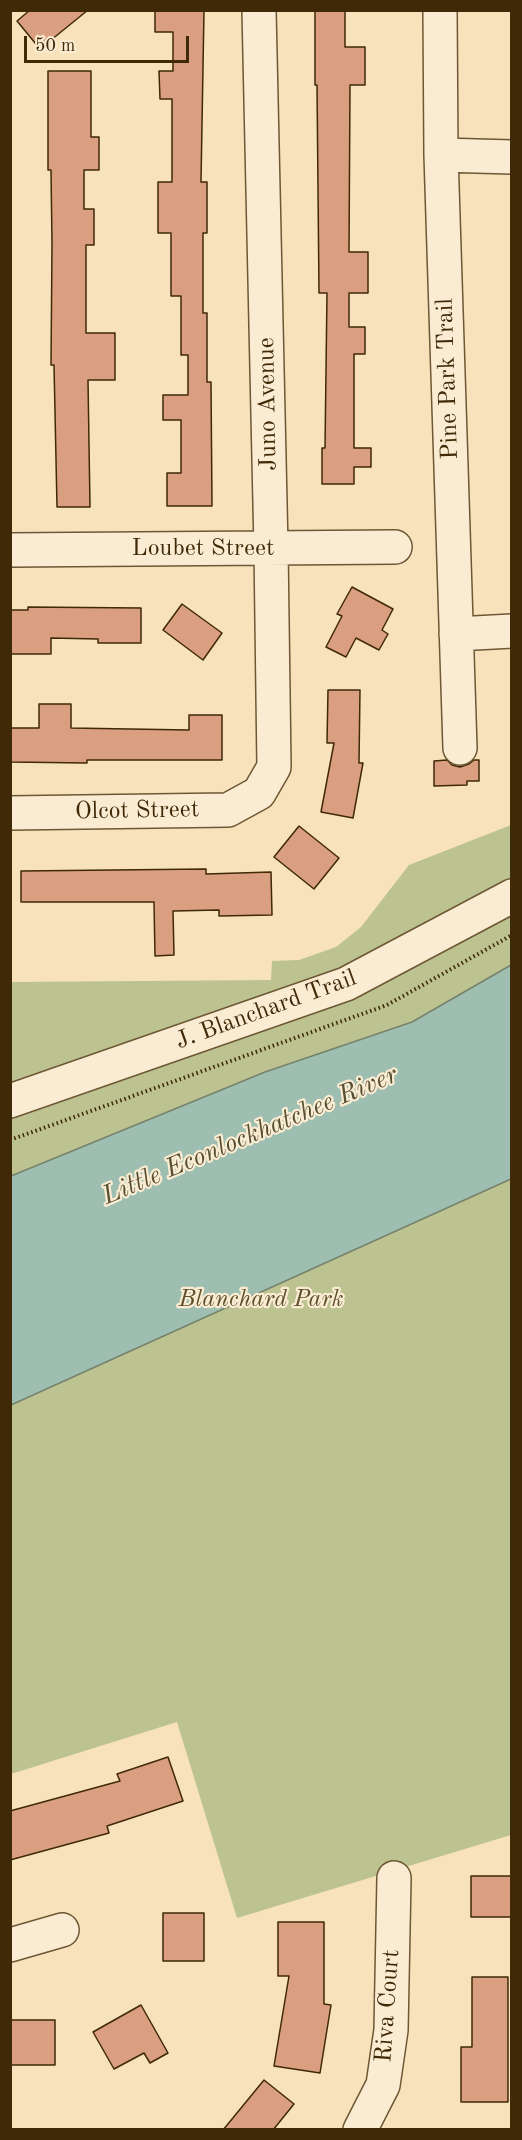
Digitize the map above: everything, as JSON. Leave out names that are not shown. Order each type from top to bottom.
[{"type":"street","name":"Juno Avenue","points":[[259,10],[272,548],[274,767],[259,794]]},
{"type":"street","name":"Pine Park Trail","points":[[440,10],[441,155],[460,748]]},
{"type":"street","points":[[441,155],[512,157]]},
{"type":"street","name":"Loubet Street","points":[[10,550],[395,547]]},
{"type":"street","points":[[456,634],[512,631]]},
{"type":"street","name":"Olcot Street","points":[[10,813],[228,810],[259,794]]},
{"type":"street","name":"J. Blanchard Trail","points":[[10,1101],[346,984],[512,896]]},
{"type":"street","name":"Riva Court","points":[[360,2130],[382,2085],[391,2030],[394,1878]]},
{"type":"street","points":[[10,1946],[62,1930]]},
{"type":"path","points":[[10,1140],[387,1005],[512,935]]},
{"type":"green space","name":"Blanchard Park","points":[[511,825],[511,1835],[237,1918],[177,1722],[11,1774],[10,982],[271,980],[272,961],[299,960],[336,947],[361,927],[409,865]]},
{"type":"water","name":"Little Econlockhatchee River","points":[[511,965],[511,1179],[11,1405],[11,1176],[265,1072],[412,1022]]},
{"type":"building","points":[[30,10],[88,10],[40,49],[17,21]]},
{"type":"building","points":[[155,10],[204,10],[201,182],[207,182],[207,233],[203,233],[203,313],[207,313],[207,382],[211,382],[212,506],[167,506],[167,473],[181,473],[181,420],[163,420],[163,395],[188,395],[188,355],[181,355],[181,296],[171,296],[171,233],[158,233],[158,182],[172,182],[172,99],[160,99],[159,71],[173,71],[173,32],[155,32]]},
{"type":"building","points":[[315,10],[345,10],[345,47],[365,47],[365,85],[350,85],[349,252],[368,252],[368,293],[349,293],[349,327],[365,327],[365,354],[354,354],[354,448],[371,448],[371,467],[354,467],[354,484],[322,484],[322,448],[325,448],[327,293],[319,293]]},
{"type":"building","points":[[48,71],[91,71],[91,137],[99,137],[99,170],[84,170],[84,209],[94,209],[94,245],[86,245],[86,333],[115,333],[115,380],[88,380],[90,507],[57,507],[54,365],[51,365],[52,245],[51,170],[48,170]]},
{"type":"building","points":[[352,587],[393,609],[382,630],[388,634],[379,650],[356,638],[346,657],[326,647],[342,616],[337,614]]},
{"type":"building","points":[[182,604],[222,633],[203,660],[163,630]]},
{"type":"building","points":[[28,607],[141,608],[141,643],[98,643],[98,639],[51,638],[51,654],[10,654],[10,610],[28,610]]},
{"type":"building","points":[[328,690],[360,690],[359,763],[363,763],[353,818],[321,812],[334,743],[327,743]]},
{"type":"building","points":[[39,704],[71,704],[71,728],[189,730],[189,715],[222,715],[222,760],[10,762],[10,728],[39,728]]},
{"type":"building","points":[[447,760],[452,765],[460,767],[479,760],[479,781],[467,781],[467,785],[434,786],[434,761]]},
{"type":"building","points":[[299,826],[339,858],[314,889],[274,857]]},
{"type":"building","points":[[206,869],[206,874],[271,872],[272,915],[219,916],[219,910],[173,911],[174,955],[155,956],[154,902],[21,902],[21,871]]},
{"type":"building","points":[[168,1757],[183,1801],[107,1826],[109,1833],[10,1860],[10,1811],[120,1781],[117,1774]]},
{"type":"building","points":[[471,1876],[512,1876],[512,1917],[471,1917]]},
{"type":"building","points":[[163,1913],[204,1913],[204,1961],[163,1961]]},
{"type":"building","points":[[278,1922],[324,1922],[324,2004],[331,2005],[320,2073],[274,2066],[289,1976],[278,1976]]},
{"type":"building","points":[[472,1977],[508,1977],[508,2102],[461,2102],[461,2047],[472,2047]]},
{"type":"building","points":[[141,2005],[168,2053],[150,2063],[144,2053],[114,2069],[93,2032]]},
{"type":"building","points":[[10,2020],[55,2020],[55,2065],[10,2065]]},
{"type":"building","points":[[264,2080],[294,2104],[273,2130],[223,2130]]}]
